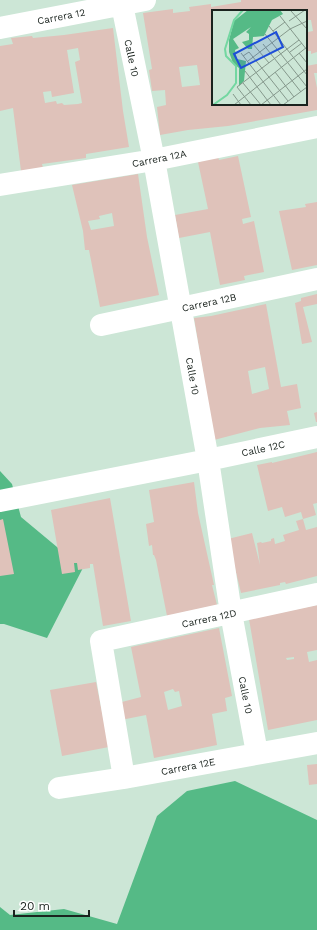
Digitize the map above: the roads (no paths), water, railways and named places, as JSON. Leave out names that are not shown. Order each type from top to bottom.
[{"type":"street","name":"Carrera 12","points":[[0,28],[121,2],[145,0]]},
{"type":"street","name":"Calle 10","points":[[121,2],[154,160],[208,460],[231,613],[257,753]]},
{"type":"street","name":"Carrera 12A","points":[[0,185],[154,160],[317,127]]},
{"type":"street","name":"Carrera 12B","points":[[101,325],[317,279]]},
{"type":"street","name":"Calle 12C","points":[[0,500],[208,460],[317,437]]},
{"type":"street","name":"Carrera 12D","points":[[124,778],[100,641],[317,594]]},
{"type":"street","name":"Carrera 12E","points":[[60,788],[317,743]]}]
